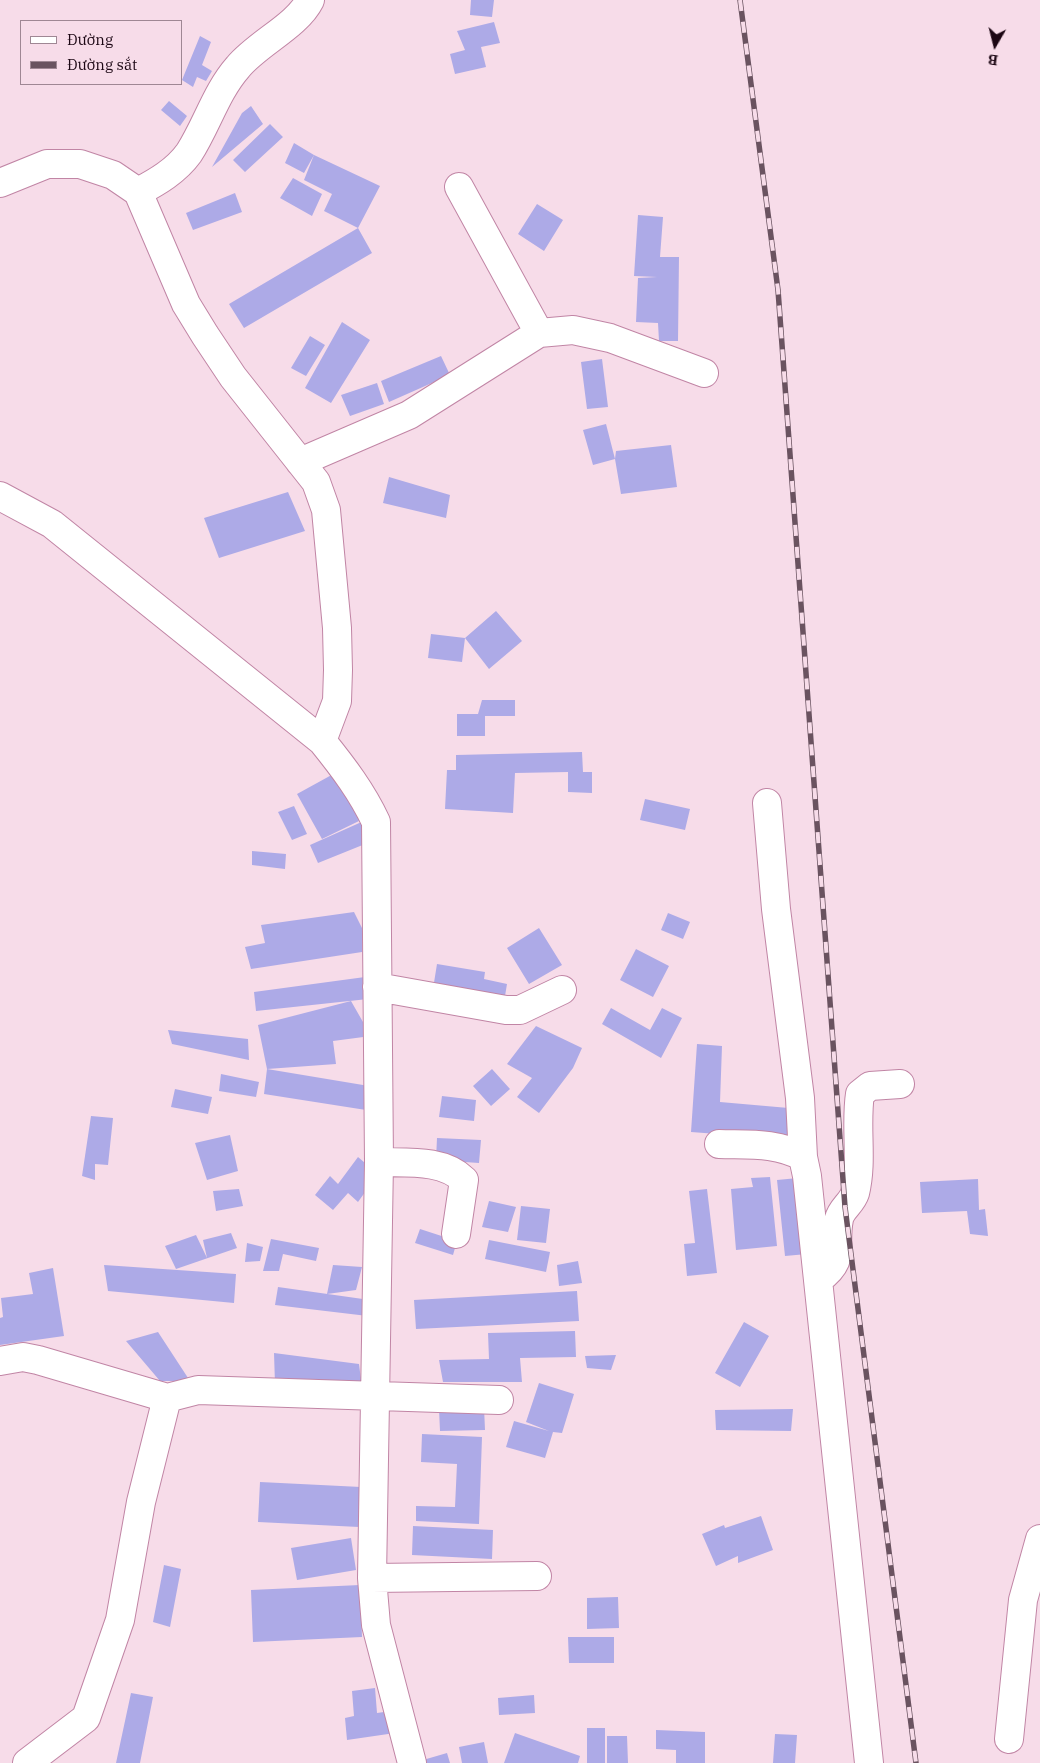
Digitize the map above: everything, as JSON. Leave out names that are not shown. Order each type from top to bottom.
[{"type":"street","points":[[138,192],[161,179],[188,154],[220,92],[237,67],[264,42],[304,11],[310,0]]},
{"type":"street","points":[[0,183],[47,164],[80,164],[113,175],[138,192],[186,304],[200,327],[233,376],[316,482],[326,510],[336,618],[338,670],[336,700],[322,741]]},
{"type":"street","points":[[459,187],[539,333]]},
{"type":"street","points":[[300,462],[409,415],[539,333],[573,330],[610,338],[704,373]]},
{"type":"street","points":[[0,496],[52,524],[322,741],[366,801],[376,822],[379,1162],[372,1578],[376,1625],[412,1763]]},
{"type":"street","points":[[767,803],[776,909],[800,1098],[803,1157],[807,1176],[869,1763]]},
{"type":"street","points":[[377,987],[506,1010],[520,1010],[562,990]]},
{"type":"street","points":[[818,1280],[833,1269],[836,1258],[839,1217],[854,1195],[858,1172],[860,1094],[870,1086],[900,1084]]},
{"type":"street","points":[[719,1144],[767,1146],[790,1150],[803,1157]]},
{"type":"street","points":[[379,1162],[425,1164],[454,1170],[464,1180],[456,1234]]},
{"type":"street","points":[[0,1361],[24,1357],[38,1360],[167,1398],[198,1390],[500,1400]]},
{"type":"street","points":[[27,1763],[86,1718],[120,1620],[141,1502],[167,1398]]},
{"type":"street","points":[[1009,1739],[1023,1600],[1040,1540]]},
{"type":"street","points":[[372,1578],[537,1576]]},
{"type":"building","points":[[471,0],[494,0],[492,17],[470,15]]},
{"type":"building","points":[[494,22],[500,43],[481,47],[486,67],[455,74],[450,54],[465,50],[457,31]]},
{"type":"building","points":[[200,36],[211,42],[202,65],[212,71],[206,81],[197,77],[193,87],[182,80]]},
{"type":"building","points":[[169,101],[187,116],[180,126],[161,110]]},
{"type":"building","points":[[251,106],[263,124],[212,167],[242,113]]},
{"type":"building","points":[[270,124],[283,137],[245,172],[233,160]]},
{"type":"building","points":[[294,143],[314,155],[304,173],[285,163]]},
{"type":"building","points":[[314,155],[380,186],[358,228],[324,211],[332,194],[304,180]]},
{"type":"building","points":[[293,178],[322,194],[312,216],[280,198]]},
{"type":"building","points":[[235,193],[242,212],[193,230],[186,213]]},
{"type":"building","points":[[537,204],[563,220],[544,251],[518,234]]},
{"type":"building","points":[[638,215],[663,217],[660,257],[679,257],[678,341],[659,341],[658,323],[636,322],[638,278],[657,277],[634,276]]},
{"type":"building","points":[[358,228],[372,253],[244,328],[229,304]]},
{"type":"building","points":[[342,322],[370,340],[331,403],[305,388]]},
{"type":"building","points":[[310,336],[325,345],[306,376],[291,368]]},
{"type":"building","points":[[441,356],[450,375],[389,402],[381,381]]},
{"type":"building","points":[[602,359],[608,407],[587,409],[581,362]]},
{"type":"building","points":[[377,383],[384,404],[350,416],[341,395]]},
{"type":"building","points":[[606,424],[615,459],[593,465],[583,430]]},
{"type":"building","points":[[671,445],[677,487],[621,494],[615,459],[616,451]]},
{"type":"building","points":[[389,477],[450,495],[446,518],[383,503]]},
{"type":"building","points":[[288,492],[305,531],[219,558],[204,518]]},
{"type":"building","points":[[496,611],[522,641],[489,669],[465,638]]},
{"type":"building","points":[[431,634],[465,638],[462,662],[428,658]]},
{"type":"building","points":[[482,700],[515,700],[515,716],[485,716],[485,736],[457,736],[457,714],[478,714]]},
{"type":"building","points":[[582,752],[583,772],[592,772],[592,793],[568,792],[568,772],[515,773],[513,813],[445,809],[447,770],[456,770],[456,755]]},
{"type":"building","points":[[337,772],[347,788],[359,821],[322,839],[297,794]]},
{"type":"building","points":[[645,799],[690,809],[685,830],[640,820]]},
{"type":"building","points":[[294,806],[307,834],[292,840],[278,812]]},
{"type":"building","points":[[366,820],[375,840],[318,863],[310,845]]},
{"type":"building","points":[[252,851],[286,854],[285,869],[252,865]]},
{"type":"building","points":[[354,912],[362,928],[362,952],[251,969],[245,947],[265,943],[261,925]]},
{"type":"building","points":[[668,913],[690,922],[683,939],[661,930]]},
{"type":"building","points":[[539,928],[562,965],[529,984],[507,948]]},
{"type":"building","points":[[636,949],[669,966],[653,997],[620,980]]},
{"type":"building","points":[[437,964],[485,972],[484,979],[507,984],[503,1008],[432,995]]},
{"type":"building","points":[[365,977],[368,999],[256,1011],[254,992]]},
{"type":"building","points":[[351,1001],[371,1036],[333,1041],[336,1064],[267,1069],[258,1025]]},
{"type":"building","points":[[611,1008],[650,1030],[662,1008],[682,1018],[661,1058],[602,1024]]},
{"type":"building","points":[[536,1026],[582,1048],[573,1068],[539,1113],[517,1097],[532,1078],[507,1064]]},
{"type":"building","points":[[168,1030],[248,1039],[249,1060],[172,1044]]},
{"type":"building","points":[[697,1044],[722,1046],[720,1102],[800,1109],[797,1140],[691,1132]]},
{"type":"building","points":[[267,1069],[369,1086],[366,1110],[264,1094]]},
{"type":"building","points":[[492,1069],[510,1089],[491,1106],[473,1086]]},
{"type":"building","points":[[221,1074],[259,1082],[256,1097],[219,1091]]},
{"type":"building","points":[[175,1089],[212,1097],[208,1114],[171,1107]]},
{"type":"building","points":[[442,1096],[476,1100],[474,1121],[439,1117]]},
{"type":"building","points":[[91,1116],[113,1118],[108,1165],[95,1164],[95,1180],[82,1176]]},
{"type":"building","points":[[230,1135],[238,1171],[207,1180],[195,1143]]},
{"type":"building","points":[[437,1138],[481,1140],[479,1163],[436,1160]]},
{"type":"building","points":[[358,1157],[378,1174],[358,1202],[348,1193],[333,1210],[315,1195],[330,1176],[338,1184]]},
{"type":"building","points":[[770,1177],[777,1246],[736,1250],[731,1189],[753,1187],[751,1178]]},
{"type":"building","points":[[798,1178],[807,1254],[785,1256],[777,1180]]},
{"type":"building","points":[[978,1179],[979,1210],[985,1209],[988,1236],[970,1234],[967,1211],[922,1213],[920,1182]]},
{"type":"building","points":[[239,1189],[243,1206],[216,1211],[213,1191]]},
{"type":"building","points":[[707,1189],[717,1273],[687,1276],[684,1244],[695,1243],[689,1191]]},
{"type":"building","points":[[489,1201],[516,1207],[508,1232],[482,1227]]},
{"type":"building","points":[[521,1206],[550,1209],[546,1243],[517,1240]]},
{"type":"building","points":[[420,1229],[457,1241],[453,1255],[415,1243]]},
{"type":"building","points":[[231,1233],[237,1248],[176,1269],[165,1246],[196,1235],[207,1258],[203,1240]]},
{"type":"building","points":[[271,1239],[319,1248],[316,1261],[283,1254],[279,1271],[263,1271]]},
{"type":"building","points":[[489,1240],[550,1252],[546,1272],[485,1259]]},
{"type":"building","points":[[247,1243],[263,1247],[260,1261],[245,1262]]},
{"type":"building","points":[[578,1261],[582,1283],[559,1286],[557,1265]]},
{"type":"building","points":[[104,1265],[236,1274],[234,1303],[108,1291]]},
{"type":"building","points":[[333,1265],[362,1267],[356,1290],[327,1294]]},
{"type":"building","points":[[53,1268],[64,1336],[0,1345],[0,1318],[3,1317],[1,1298],[33,1294],[29,1273]]},
{"type":"building","points":[[278,1287],[377,1301],[376,1317],[275,1305]]},
{"type":"building","points":[[577,1291],[579,1321],[416,1329],[414,1300]]},
{"type":"building","points":[[744,1322],[769,1336],[740,1387],[715,1373]]},
{"type":"building","points":[[575,1331],[576,1357],[520,1358],[522,1382],[443,1382],[439,1360],[489,1359],[488,1333]]},
{"type":"building","points":[[158,1332],[190,1381],[160,1381],[126,1341]]},
{"type":"building","points":[[274,1353],[359,1364],[362,1388],[275,1384]]},
{"type":"building","points":[[616,1355],[611,1370],[587,1368],[585,1356]]},
{"type":"building","points":[[539,1383],[574,1394],[562,1433],[553,1432],[545,1458],[506,1447],[514,1421],[549,1431],[526,1422]]},
{"type":"building","points":[[484,1407],[485,1430],[440,1431],[439,1409]]},
{"type":"building","points":[[793,1409],[791,1431],[716,1430],[715,1410]]},
{"type":"building","points":[[422,1434],[482,1437],[479,1524],[416,1521],[416,1506],[455,1507],[457,1464],[421,1462]]},
{"type":"building","points":[[260,1482],[361,1487],[359,1527],[258,1522]]},
{"type":"building","points":[[761,1516],[773,1550],[738,1563],[738,1556],[716,1566],[702,1534],[724,1525],[725,1528]]},
{"type":"building","points":[[413,1526],[493,1530],[492,1559],[412,1555]]},
{"type":"building","points":[[351,1538],[356,1570],[297,1580],[291,1548]]},
{"type":"building","points":[[164,1565],[181,1569],[170,1627],[153,1622]]},
{"type":"building","points":[[360,1585],[362,1637],[253,1642],[251,1590]]},
{"type":"building","points":[[618,1597],[619,1628],[587,1629],[587,1598]]},
{"type":"building","points":[[568,1637],[614,1637],[614,1663],[569,1663]]},
{"type":"building","points":[[375,1688],[377,1713],[391,1711],[395,1733],[347,1740],[345,1718],[354,1716],[352,1691]]},
{"type":"building","points":[[131,1693],[153,1697],[140,1763],[116,1763]]},
{"type":"building","points":[[534,1695],[535,1713],[499,1715],[498,1698]]},
{"type":"building","points":[[587,1728],[605,1728],[605,1763],[587,1763]]},
{"type":"building","points":[[656,1730],[705,1732],[705,1763],[676,1763],[676,1750],[656,1749]]},
{"type":"building","points":[[515,1733],[580,1756],[578,1763],[504,1763]]},
{"type":"building","points":[[775,1734],[797,1735],[795,1763],[773,1763]]},
{"type":"building","points":[[607,1736],[627,1736],[628,1763],[607,1763]]},
{"type":"building","points":[[484,1742],[488,1763],[462,1763],[459,1747]]},
{"type":"building","points":[[447,1753],[450,1763],[424,1763],[423,1760]]},
{"type":"railway","points":[[740,0],[778,290],[845,1207],[916,1763]]}]
